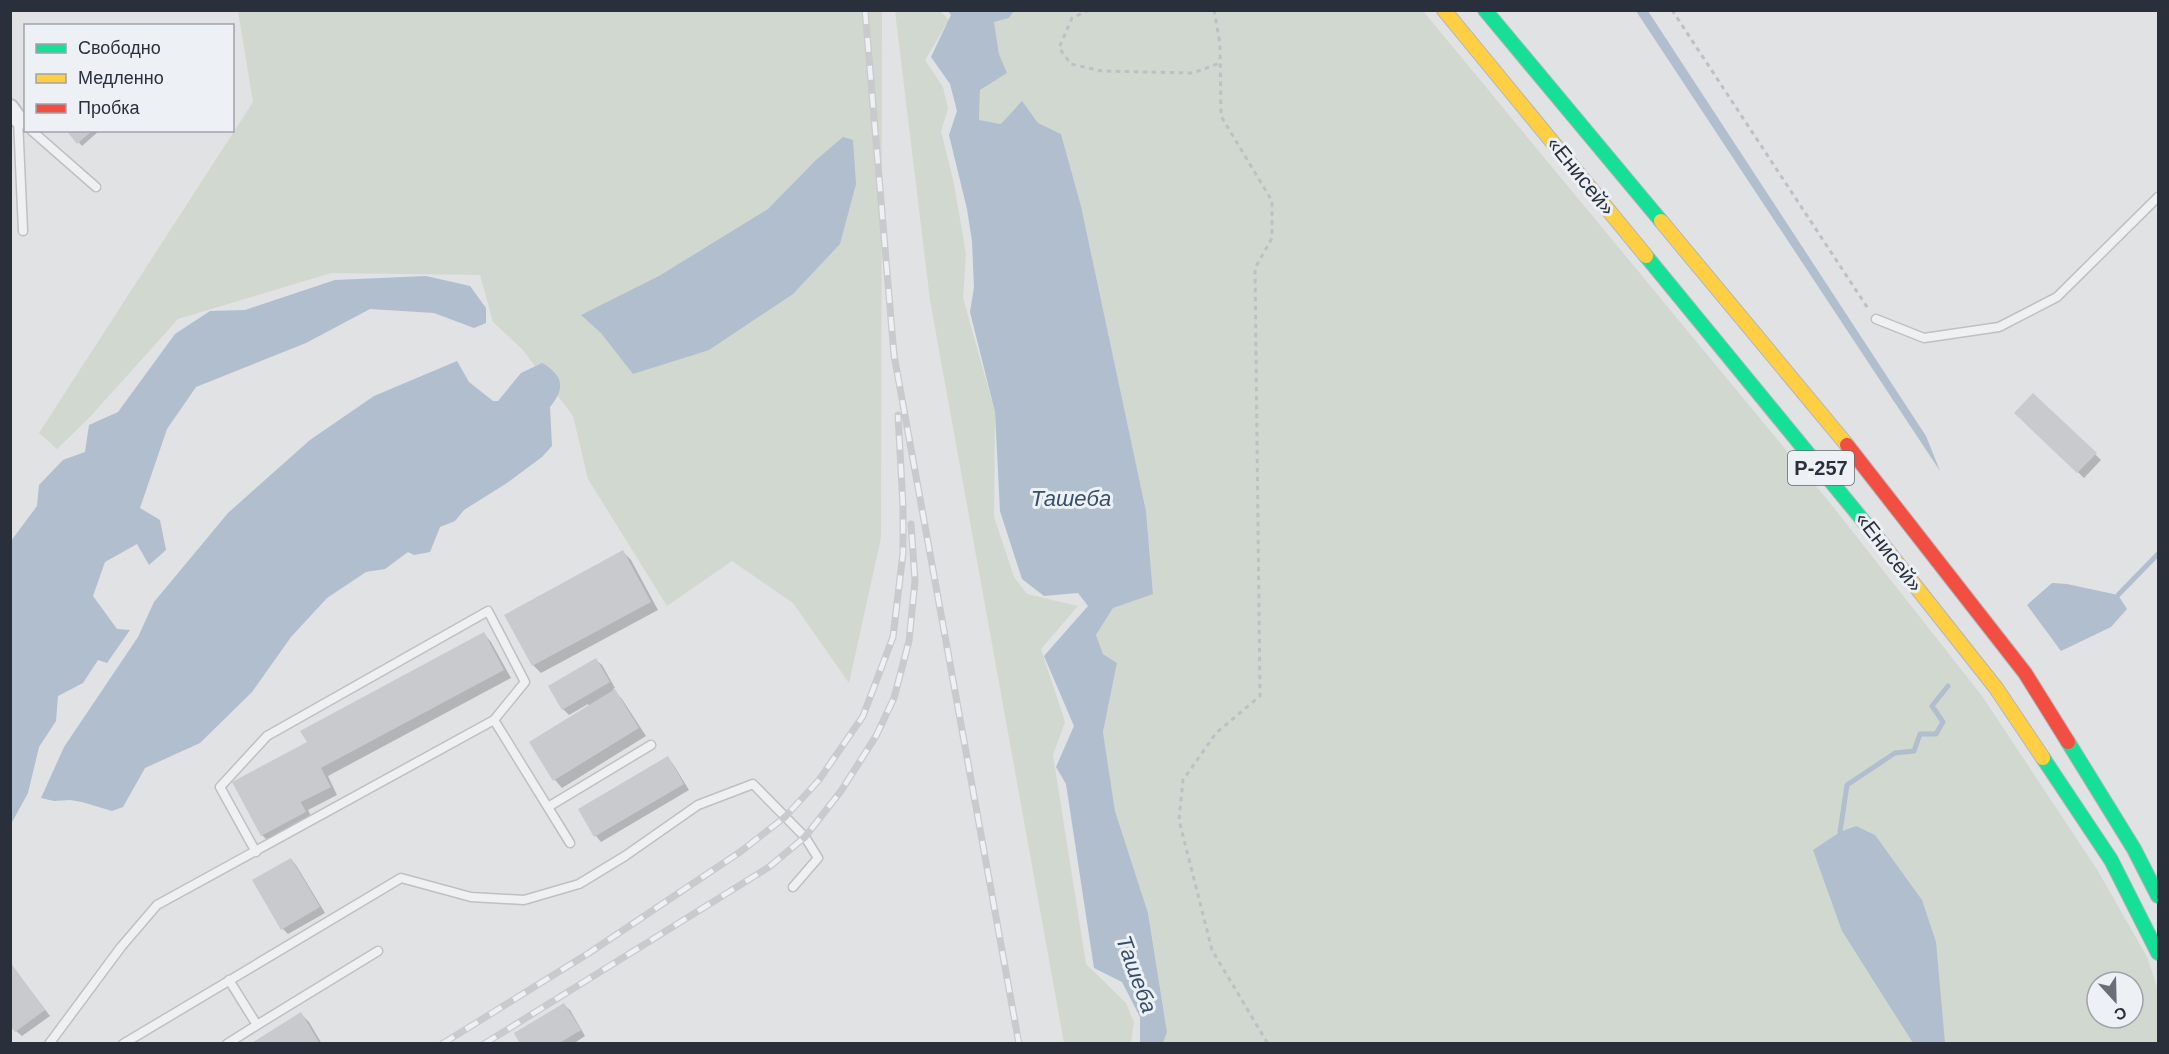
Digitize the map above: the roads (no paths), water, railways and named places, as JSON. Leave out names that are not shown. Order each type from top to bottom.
[{"type":"highway","name":"«Енисей»","points":[[1444,10],[1846,499],[1996,688],[2111,860],[2158,953]]},
{"type":"highway","name":"«Енисей»","points":[[1489,13],[1876,480],[2025,673],[2134,849],[2158,896]]},
{"type":"lane","points":[[21,121],[23,231]]},
{"type":"lane","points":[[34,132],[96,187]]},
{"type":"lane","points":[[1876,319],[1924,338],[1999,327],[2057,297],[2158,197]]},
{"type":"lane","points":[[51,1043],[121,947],[157,906],[256,852],[494,720],[525,682],[488,611],[267,736],[220,787],[256,852]]},
{"type":"lane","points":[[494,720],[570,843]]},
{"type":"lane","points":[[548,807],[651,744]]},
{"type":"lane","points":[[123,1044],[401,878],[471,897],[524,900],[579,884],[625,856],[698,805],[753,784],[805,837],[818,858],[793,887]]},
{"type":"lane","points":[[227,1044],[378,951]]},
{"type":"lane","points":[[229,980],[257,1025]]},
{"type":"water","name":"Ташеба","points":[[948,11],[1014,11],[1009,18],[994,22],[999,54],[1007,73],[980,90],[979,120],[1001,124],[1022,101],[1038,123],[1061,134],[1081,206],[1146,511],[1153,594],[1113,608],[1096,635],[1103,654],[1117,663],[1103,732],[1115,811],[1148,913],[1167,1032],[1163,1043],[1140,1043],[1140,1017],[1122,982],[1094,968],[1066,784],[1056,767],[1074,726],[1044,656],[1088,606],[1078,593],[1044,596],[1022,579],[1000,511],[995,412],[970,312],[974,287],[972,241],[967,209],[949,135],[957,111],[950,84],[931,57],[951,15]]},
{"type":"water","points":[[1636,11],[1648,11],[1926,436],[1940,471]]},
{"type":"water","points":[[843,137],[853,140],[856,184],[840,244],[793,294],[709,350],[633,374],[601,333],[581,315],[659,276],[768,209],[816,160]]},
{"type":"water","points":[[426,276],[470,286],[486,308],[486,323],[474,328],[434,313],[370,309],[306,343],[196,387],[167,429],[140,508],[160,520],[166,550],[149,565],[137,544],[105,562],[93,596],[117,629],[130,630],[107,663],[98,660],[83,683],[58,696],[56,721],[39,747],[28,793],[11,824],[11,541],[37,506],[39,485],[63,460],[85,452],[89,425],[118,412],[175,334],[210,311],[245,310],[335,280]]},
{"type":"water","points":[[457,361],[469,382],[493,401],[498,401],[521,373],[542,363],[554,372],[560,382],[560,388],[550,407],[552,446],[542,457],[507,483],[464,510],[455,521],[440,527],[430,552],[414,555],[408,552],[385,569],[366,572],[327,598],[291,637],[252,692],[200,743],[145,768],[123,807],[112,811],[82,802],[41,798],[64,747],[138,637],[154,602],[228,513],[310,440],[374,396]]},
{"type":"water","points":[[2052,583],[2118,595],[2127,609],[2111,627],[2061,651],[2027,605]]},
{"type":"water","points":[[1856,826],[1875,835],[1922,900],[1936,942],[1945,1043],[1913,1043],[1842,931],[1813,850],[1840,832]]},
{"type":"waterway","points":[[2118,595],[2158,554]]},
{"type":"waterway","points":[[1840,832],[1847,785],[1895,753],[1914,751],[1920,734],[1936,734],[1943,722],[1932,706],[1948,686]]},
{"type":"railway","points":[[865,10],[894,355],[1019,1044]]},
{"type":"railway","points":[[442,1044],[589,953],[740,852],[785,817],[819,780],[863,716],[893,637],[903,553],[898,415]]},
{"type":"railway","points":[[484,1044],[769,867],[805,837],[841,791],[876,736],[894,698],[909,641],[915,581],[911,524]]}]
